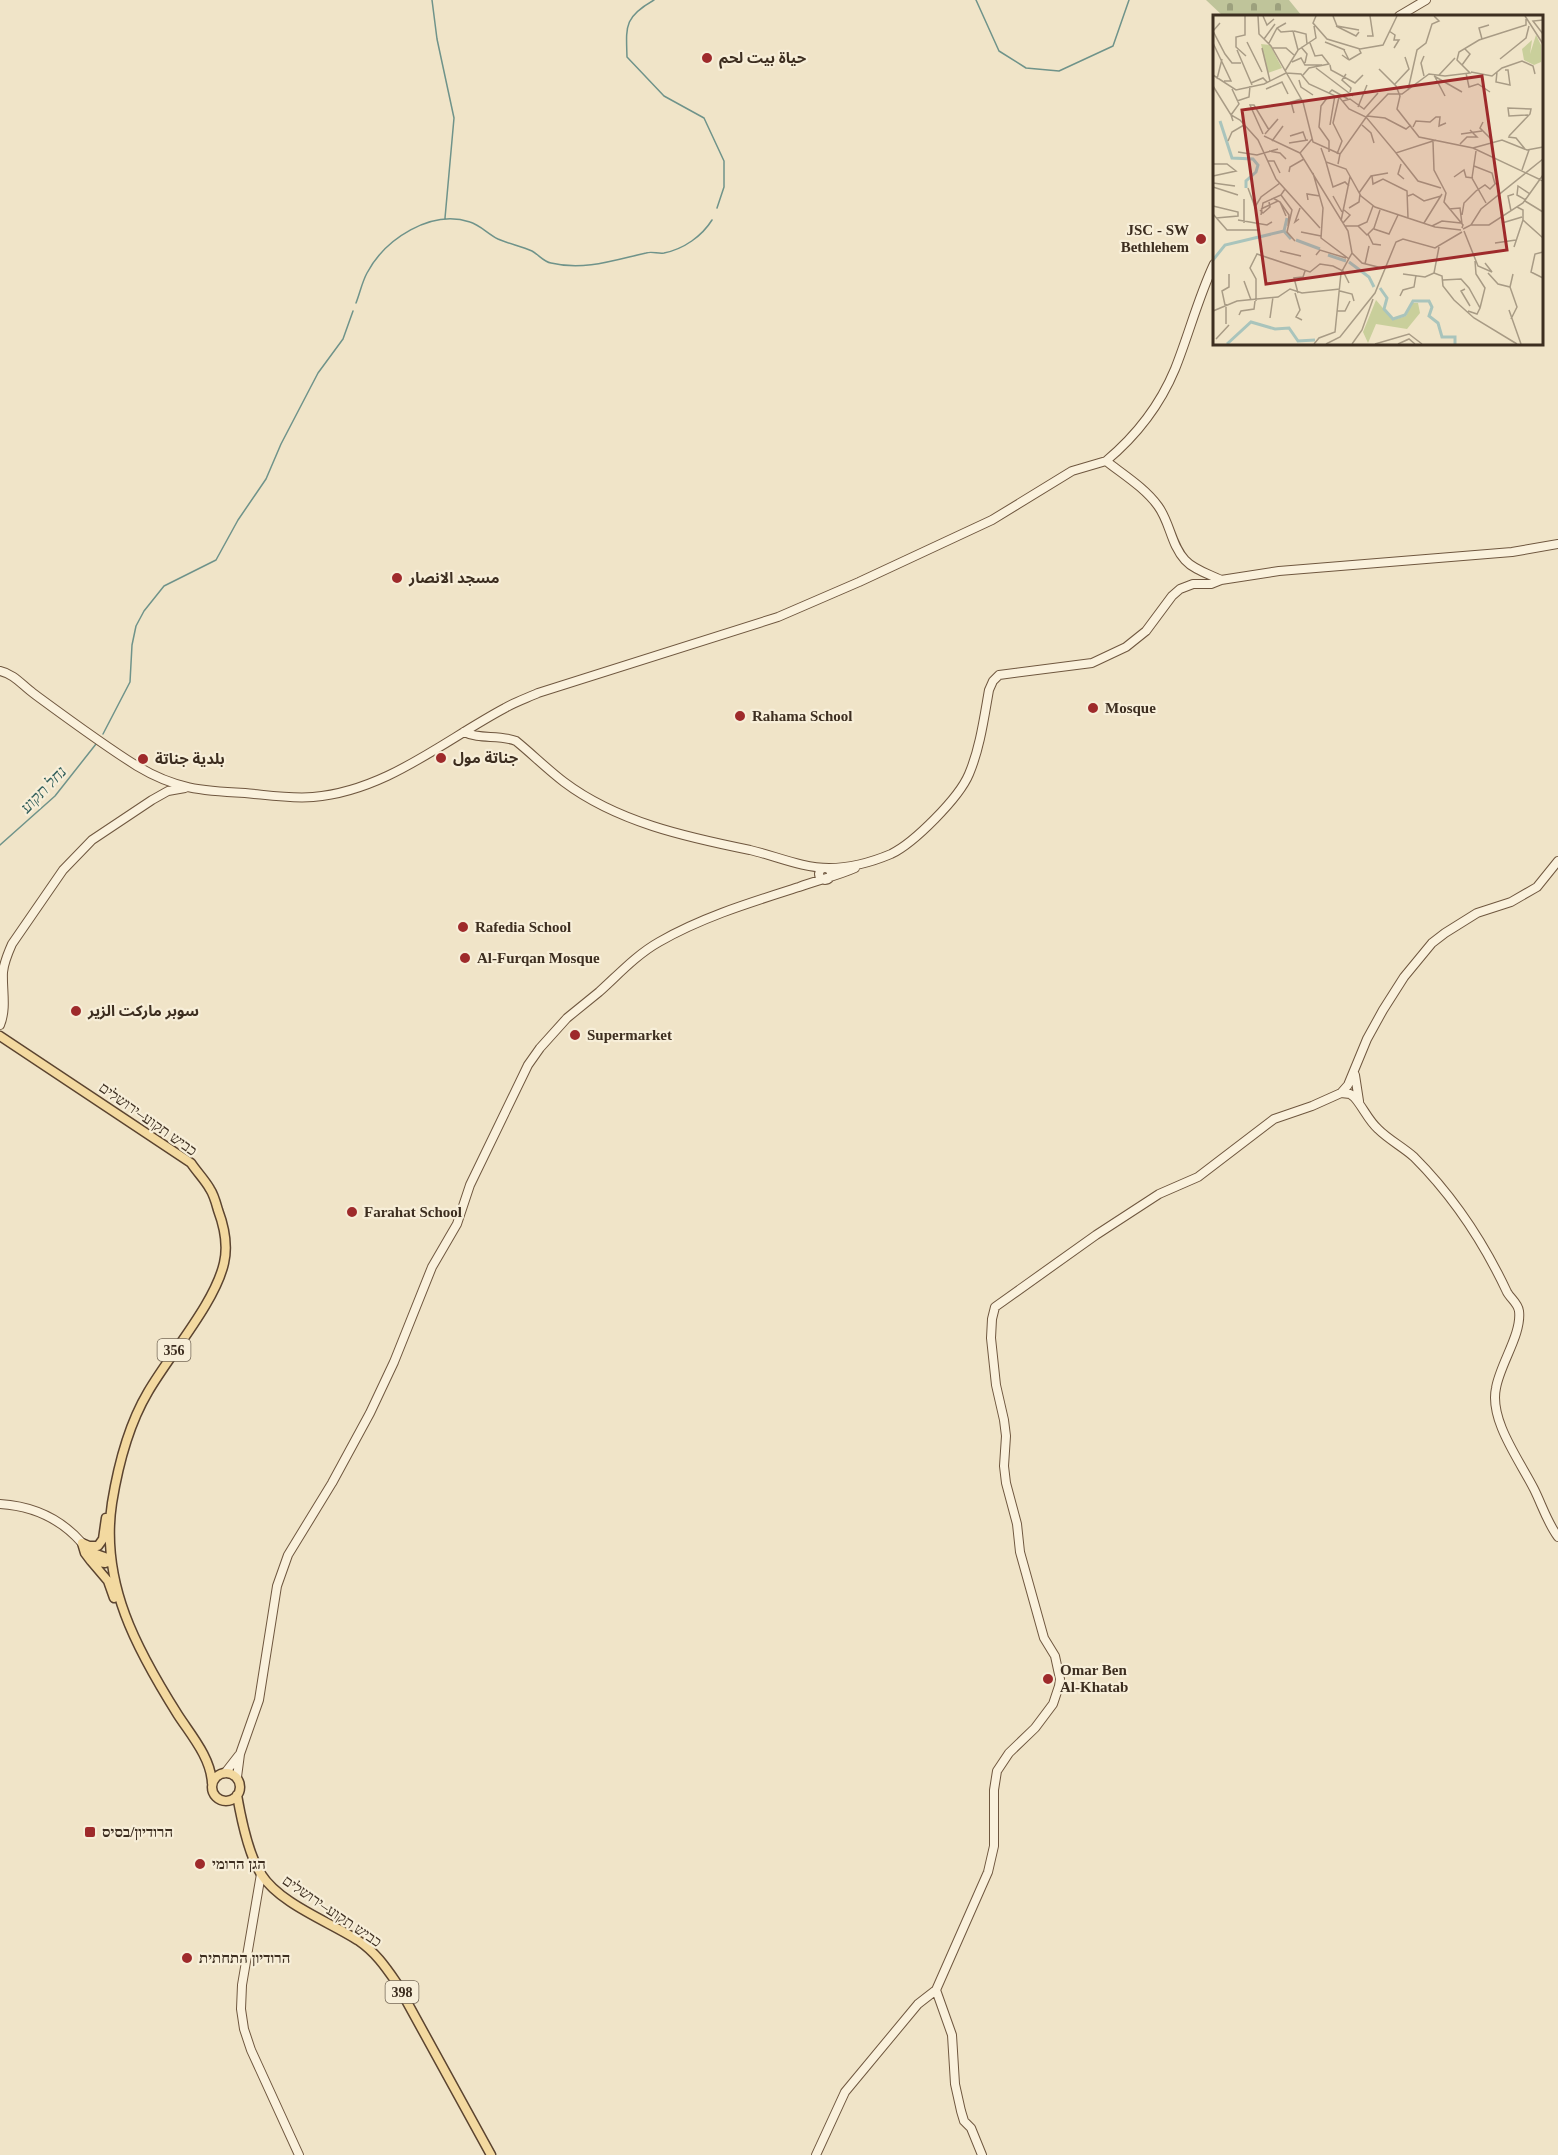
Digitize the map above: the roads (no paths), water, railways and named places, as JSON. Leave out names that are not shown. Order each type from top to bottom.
[{"type":"main road","name":"כביש תקוע–ירושלים","points":[[0,1036],[191,1163],[211,1189],[221,1218],[225,1240],[225,1262],[217,1284],[147,1394],[136,1418],[125,1450],[112,1504],[110,1531],[111,1561],[117,1588],[131,1632],[150,1672],[203,1753],[225,1773]]},
{"type":"main road","points":[[82,1543],[98,1546],[103,1539],[110,1489],[118,1458],[125,1450]]},
{"type":"main road","points":[[82,1543],[92,1554],[107,1557],[111,1561],[105,1563],[91,1561]]},
{"type":"main road","points":[[82,1543],[85,1553],[108,1581],[124,1625],[131,1632]]},
{"type":"main road","name":"כביש תקוע–ירושלים","points":[[203,1753],[212,1783]]},
{"type":"main road","points":[[225,1773],[237,1778],[240,1788],[233,1798],[221,1800],[215,1796],[212,1783],[218,1775],[225,1773]]},
{"type":"main road","name":"כביש תקוע–ירושלים","points":[[233,1798],[240,1810],[261,1875],[275,1890],[359,1941],[378,1957],[396,1982],[491,2155]]},
{"type":"street","points":[[1401,15],[1426,0]]},
{"type":"street","points":[[0,671],[14,676],[33,693],[120,755],[163,781],[187,788],[313,797],[363,786],[410,766],[506,707],[538,693],[777,617],[814,603],[992,520],[1072,471],[1106,461],[1136,433],[1158,402],[1174,371],[1204,285],[1213,268]]},
{"type":"street","points":[[1106,461],[1151,496],[1161,510],[1185,560],[1198,570],[1221,580]]},
{"type":"street","points":[[464,732],[477,737],[507,737],[516,741],[564,782],[590,798],[634,819],[713,844],[751,850],[801,864],[826,868],[860,864],[892,853],[954,799],[969,776],[978,748],[989,690],[999,675],[1092,663],[1126,648],[1139,637],[1180,589],[1193,584],[1211,584],[1221,580],[1279,571],[1512,552],[1558,544]]},
{"type":"street","points":[[163,781],[168,791]]},
{"type":"street","points":[[152,800],[159,792],[163,781]]},
{"type":"street","points":[[0,1024],[3,1014],[3,972],[6,958],[29,918],[77,853],[92,840],[168,791],[174,784]]},
{"type":"street","points":[[168,791],[187,788]]},
{"type":"street","points":[[237,1778],[240,1754],[259,1700],[277,1586],[288,1555],[332,1483],[370,1413],[394,1362],[432,1266],[457,1224],[470,1185],[528,1065],[567,1018],[653,946],[674,934],[724,913],[813,882],[820,875],[873,860]]},
{"type":"street","points":[[1558,861],[1545,880],[1530,892],[1511,902],[1477,914],[1432,943],[1412,967],[1383,1010],[1354,1067],[1350,1089],[1380,1131],[1395,1140],[1414,1157],[1440,1185],[1472,1230],[1518,1307],[1519,1324],[1498,1377],[1495,1405],[1510,1444],[1533,1487],[1549,1524],[1558,1537]]},
{"type":"street","points":[[801,864],[820,875],[831,873],[826,868]]},
{"type":"street","points":[[816,2155],[845,2092],[918,2004],[936,1990],[988,1872],[994,1846],[994,1790],[997,1772],[1009,1753],[1035,1728],[1053,1704],[1060,1679],[1055,1656],[1044,1638],[1035,1608],[1020,1552],[1017,1524],[1006,1484],[1004,1466],[1006,1436],[996,1385],[991,1338],[995,1307],[1096,1235],[1159,1194],[1198,1177],[1274,1119],[1312,1106],[1350,1089]]},
{"type":"street","points":[[0,1504],[30,1510],[60,1522],[82,1543]]},
{"type":"street","points":[[225,1773],[240,1754]]},
{"type":"street","points":[[261,1875],[242,1985],[241,2009],[244,2029],[251,2050],[299,2155]]},
{"type":"street","points":[[936,1990],[952,2035],[961,2111],[982,2155]]},
{"type":"waterway","points":[[432,0],[437,39],[454,118],[445,218]]},
{"type":"waterway","points":[[654,0],[637,12],[629,23],[627,57],[664,96],[704,118],[724,161],[724,187],[717,208]]},
{"type":"waterway","points":[[976,0],[999,51],[1026,68],[1059,71],[1113,46],[1129,0]]},
{"type":"waterway","points":[[356,303],[367,273],[385,249],[397,238],[425,223],[455,219],[470,222],[498,239],[532,251],[548,262],[575,266],[599,264],[648,252],[671,251],[692,241],[712,220]]},
{"type":"waterway","points":[[103,734],[130,682],[132,645],[136,626],[144,611],[164,586],[216,560],[238,520],[266,479],[281,444],[318,373],[343,339],[353,311]]},
{"type":"waterway","name":"נחל תקוע","points":[[0,845],[55,796],[96,744]]},
{"type":"place","name":"حياة بيت لحم","points":[[707,58]]},
{"type":"place","name":"JSC - SW Bethlehem","points":[[1201,239]]},
{"type":"place","name":"مسجد الانصار","points":[[397,578]]},
{"type":"place","name":"Mosque","points":[[1093,708]]},
{"type":"place","name":"Rahama School","points":[[740,716]]},
{"type":"place","name":"جناتة مول","points":[[441,758]]},
{"type":"place","name":"بلدية جناتة","points":[[143,759]]},
{"type":"place","name":"Rafedia School","points":[[463,927]]},
{"type":"place","name":"Al-Furqan Mosque","points":[[465,958]]},
{"type":"place","name":"سوبر ماركت الزير","points":[[76,1011]]},
{"type":"place","name":"Supermarket","points":[[575,1035]]},
{"type":"place","name":"Farahat School","points":[[352,1212]]},
{"type":"place","name":"Omar Ben Al-Khatab","points":[[1048,1679]]},
{"type":"place","name":"הרודיון/בסיס","points":[[90,1832]]},
{"type":"place","name":"הגן הרומי","points":[[200,1864]]},
{"type":"place","name":"הרודיון התחתית","points":[[187,1958]]}]
